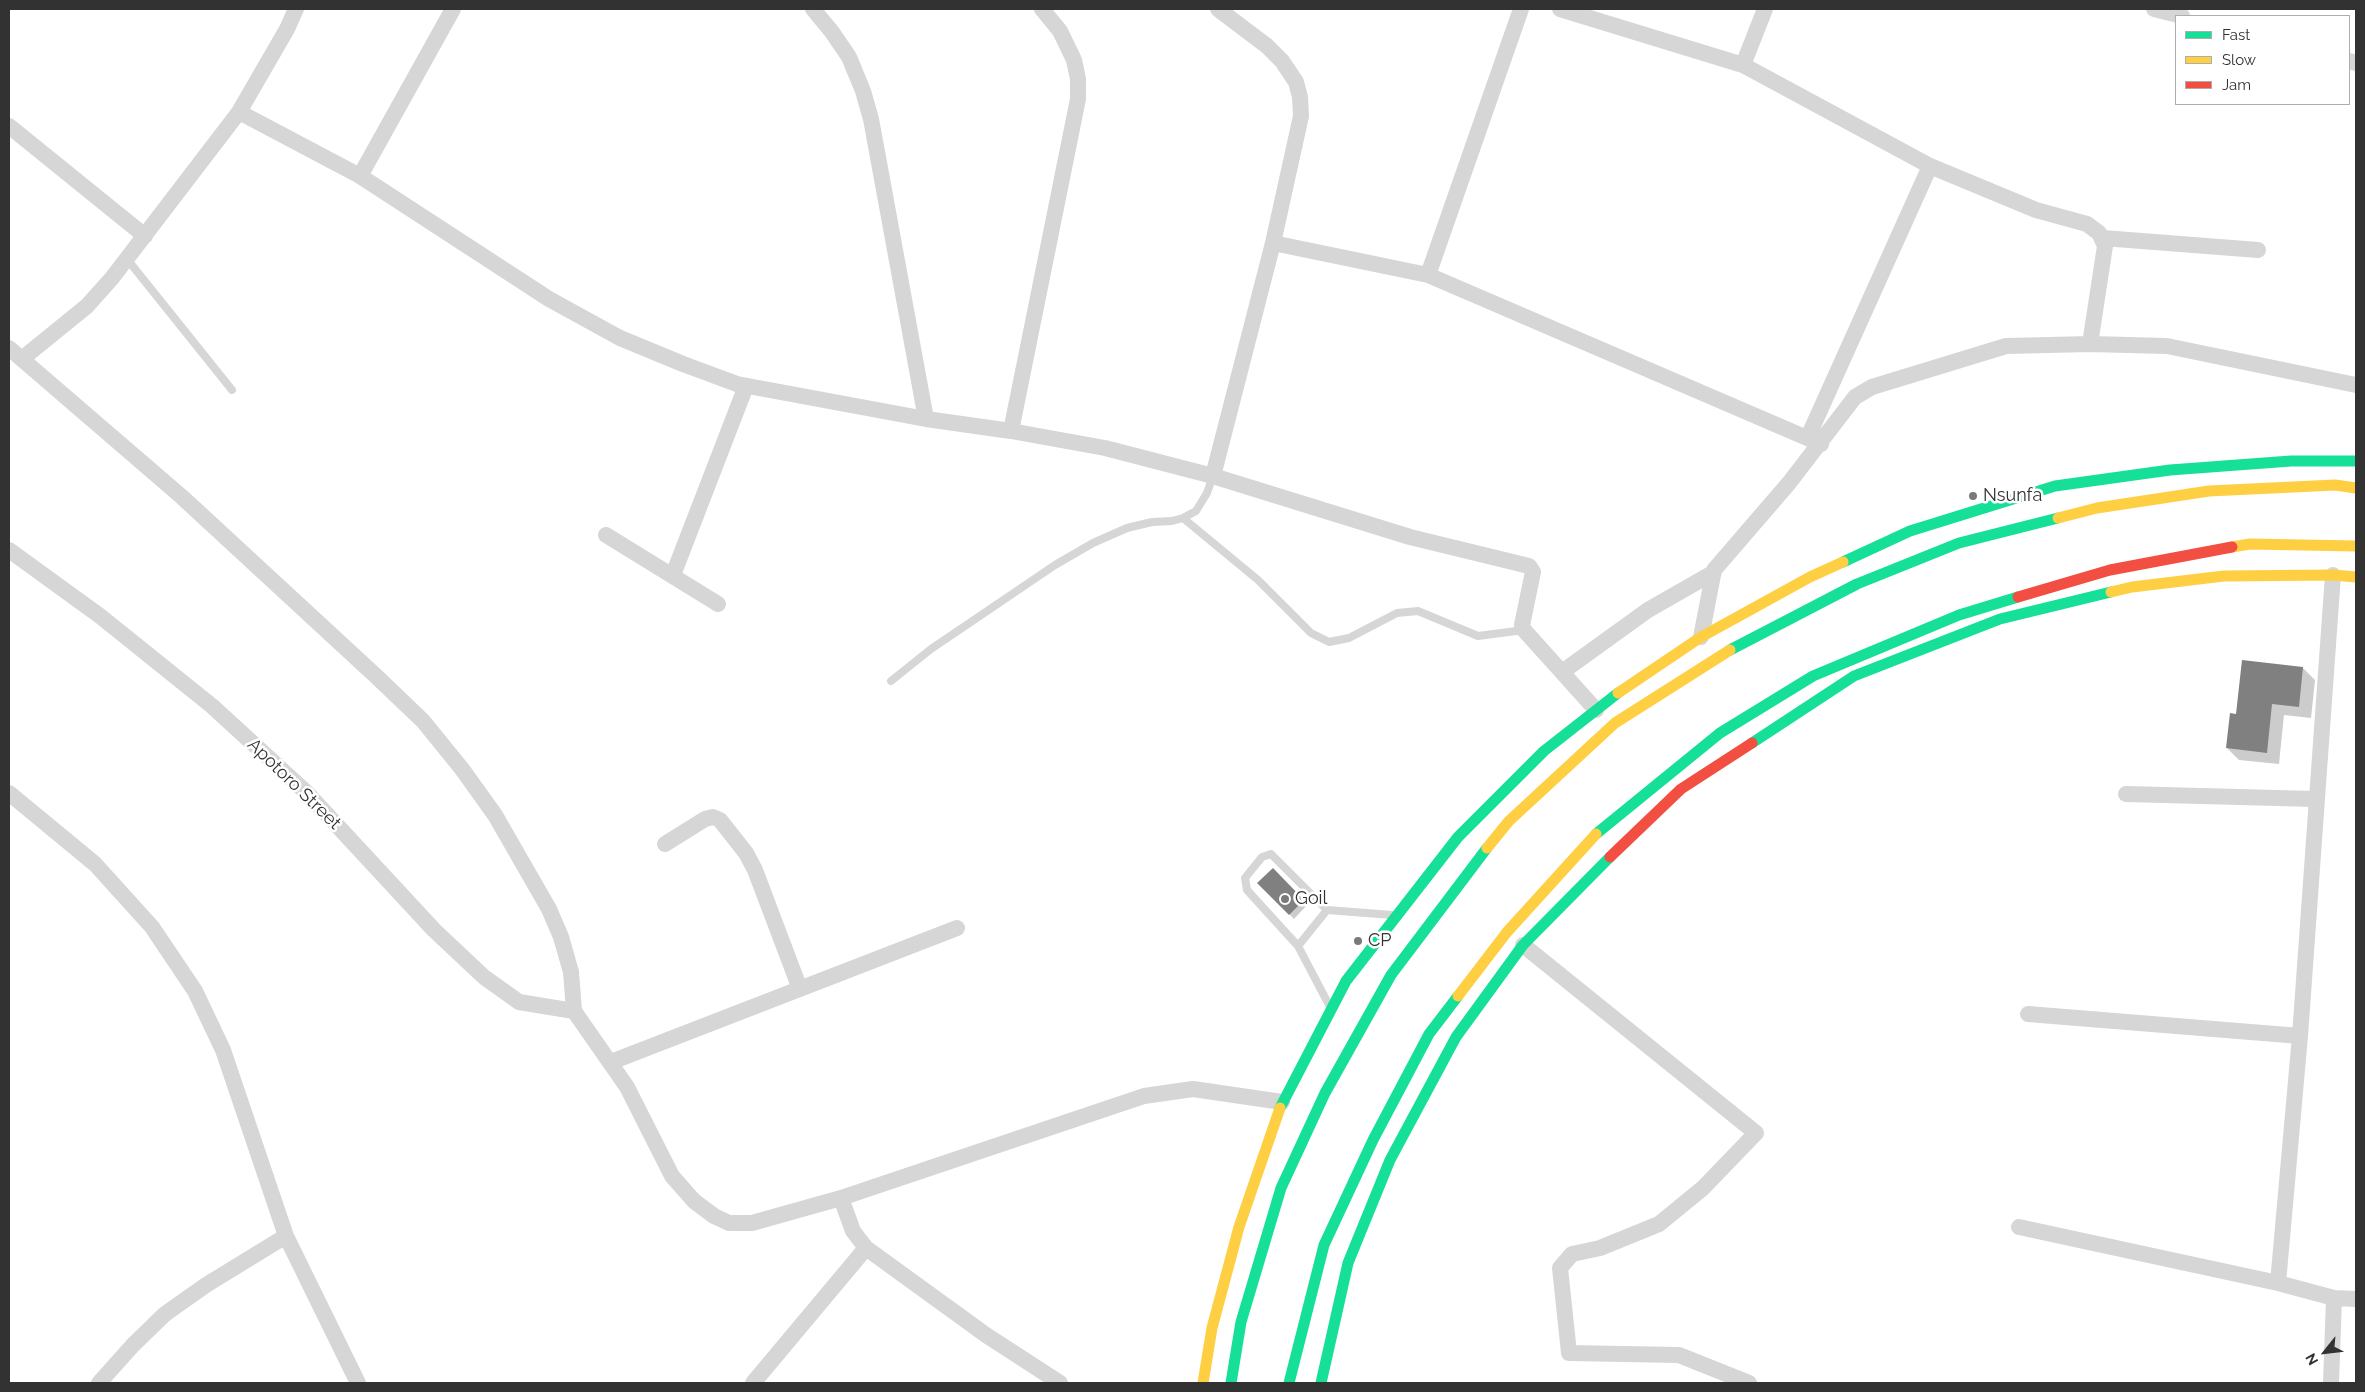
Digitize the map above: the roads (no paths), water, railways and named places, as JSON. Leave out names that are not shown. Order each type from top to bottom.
[{"type":"street","points":[[23,358],[87,306],[145,236],[239,112],[287,29],[296,9]]},
{"type":"street","points":[[360,176],[452,9]]},
{"type":"street","points":[[813,9],[849,57],[863,91],[871,119],[926,419]]},
{"type":"street","points":[[1011,431],[1078,99],[1078,79],[1074,60],[1060,32],[1042,9]]},
{"type":"street","points":[[1213,476],[1273,243],[1301,116],[1300,97],[1296,82],[1282,61],[1267,46],[1218,9]]},
{"type":"street","points":[[1428,275],[1521,9]]},
{"type":"street","points":[[1560,9],[1743,65],[1930,166],[2036,210],[2087,224],[2100,233],[2103,238],[2105,251],[2090,344]]},
{"type":"street","points":[[1743,65],[1765,9]]},
{"type":"street","points":[[2154,9],[2178,15]]},
{"type":"street","points":[[239,112],[360,176],[549,299],[620,338],[683,364],[746,386],[926,419],[1011,431],[1105,448],[1213,476],[1410,537],[1529,566],[1533,572],[1522,625],[1524,630],[1596,710]]},
{"type":"street","points":[[9,126],[145,236]]},
{"type":"street","points":[[1814,441],[1930,166]]},
{"type":"street","points":[[2103,238],[2258,250]]},
{"type":"street","points":[[1273,243],[1428,275],[1814,441]]},
{"type":"street","points":[[1562,672],[1648,610],[1711,574],[1814,441],[1855,397],[1872,387],[2006,346],[2090,344],[2167,346],[2356,385]]},
{"type":"street","points":[[9,348],[23,358],[197,510],[377,677],[440,742],[462,769],[495,815],[549,909],[561,937],[572,972],[574,1010],[611,1062],[626,1087],[672,1176],[694,1201],[714,1216],[729,1223],[752,1223],[841,1198],[1144,1096],[1193,1088],[1282,1102]]},
{"type":"street","points":[[673,575],[746,386]]},
{"type":"street","points":[[1203,1383],[1212,1328],[1239,1227],[1282,1102],[1346,981],[1458,837],[1544,751],[1596,710],[1702,637],[1810,577],[1910,531],[2055,486],[2170,470],[2291,460],[2356,461]]},
{"type":"street","points":[[1231,1383],[1241,1322],[1281,1188],[1325,1093],[1391,975],[1462,879],[1510,821],[1615,722],[1730,650],[1857,584],[1958,543],[2097,508],[2209,491],[2335,485],[2356,488]]},
{"type":"street","points":[[606,535],[718,604]]},
{"type":"street","points":[[1289,1383],[1324,1245],[1372,1140],[1429,1034],[1508,932],[1596,834],[1720,733],[1813,676],[1958,615],[2110,570],[2250,544],[2356,546]]},
{"type":"street","name":"Apotoro Street","points":[[9,550],[100,616],[212,706],[307,793],[434,930],[484,977],[519,1002],[574,1010]]},
{"type":"street","points":[[1702,637],[1711,574]]},
{"type":"street","points":[[2278,1283],[2300,1036],[2315,799],[2333,574]]},
{"type":"street","points":[[1321,1383],[1348,1263],[1390,1160],[1456,1037],[1523,945],[1629,838],[1681,789],[1854,676],[2000,619],[2132,587],[2224,576],[2333,574],[2356,577]]},
{"type":"street","points":[[9,793],[95,864],[152,927],[195,991],[224,1050],[286,1236],[358,1383]]},
{"type":"street","points":[[2126,794],[2315,799]]},
{"type":"street","points":[[665,844],[705,819],[712,817],[720,820],[746,853],[755,870],[800,989]]},
{"type":"street","points":[[611,1062],[957,928]]},
{"type":"street","points":[[1523,945],[1756,1133],[1703,1188],[1659,1224],[1600,1248],[1572,1254],[1560,1268],[1570,1353],[1679,1355],[1749,1383]]},
{"type":"street","points":[[2028,1014],[2300,1036]]},
{"type":"street","points":[[841,1198],[853,1231],[866,1248],[986,1334],[1060,1383]]},
{"type":"street","points":[[2018,1227],[2278,1283],[2334,1298],[2356,1299]]},
{"type":"street","points":[[99,1383],[133,1345],[165,1314],[286,1236]]},
{"type":"street","points":[[753,1383],[866,1248]]},
{"type":"street","points":[[2331,1383],[2334,1298]]},
{"type":"lane","points":[[127,259],[232,390]]},
{"type":"lane","points":[[891,681],[931,649],[1055,564],[1093,543],[1127,528],[1184,518],[1196,511],[1207,493],[1213,476]]},
{"type":"lane","points":[[1184,518],[1258,580],[1311,633],[1329,642],[1349,638],[1397,613],[1418,610],[1478,636],[1524,630]]},
{"type":"lane","points":[[1331,1009],[1298,946],[1247,890],[1245,878],[1262,857],[1270,854],[1327,910],[1397,916]]},
{"type":"lane","points":[[1298,946],[1327,910]]},
{"type":"place","name":"Nsunfa","points":[[1973,496]]},
{"type":"place","name":"Goil","points":[[1285,899]]},
{"type":"place","name":"CP","points":[[1358,941]]}]
